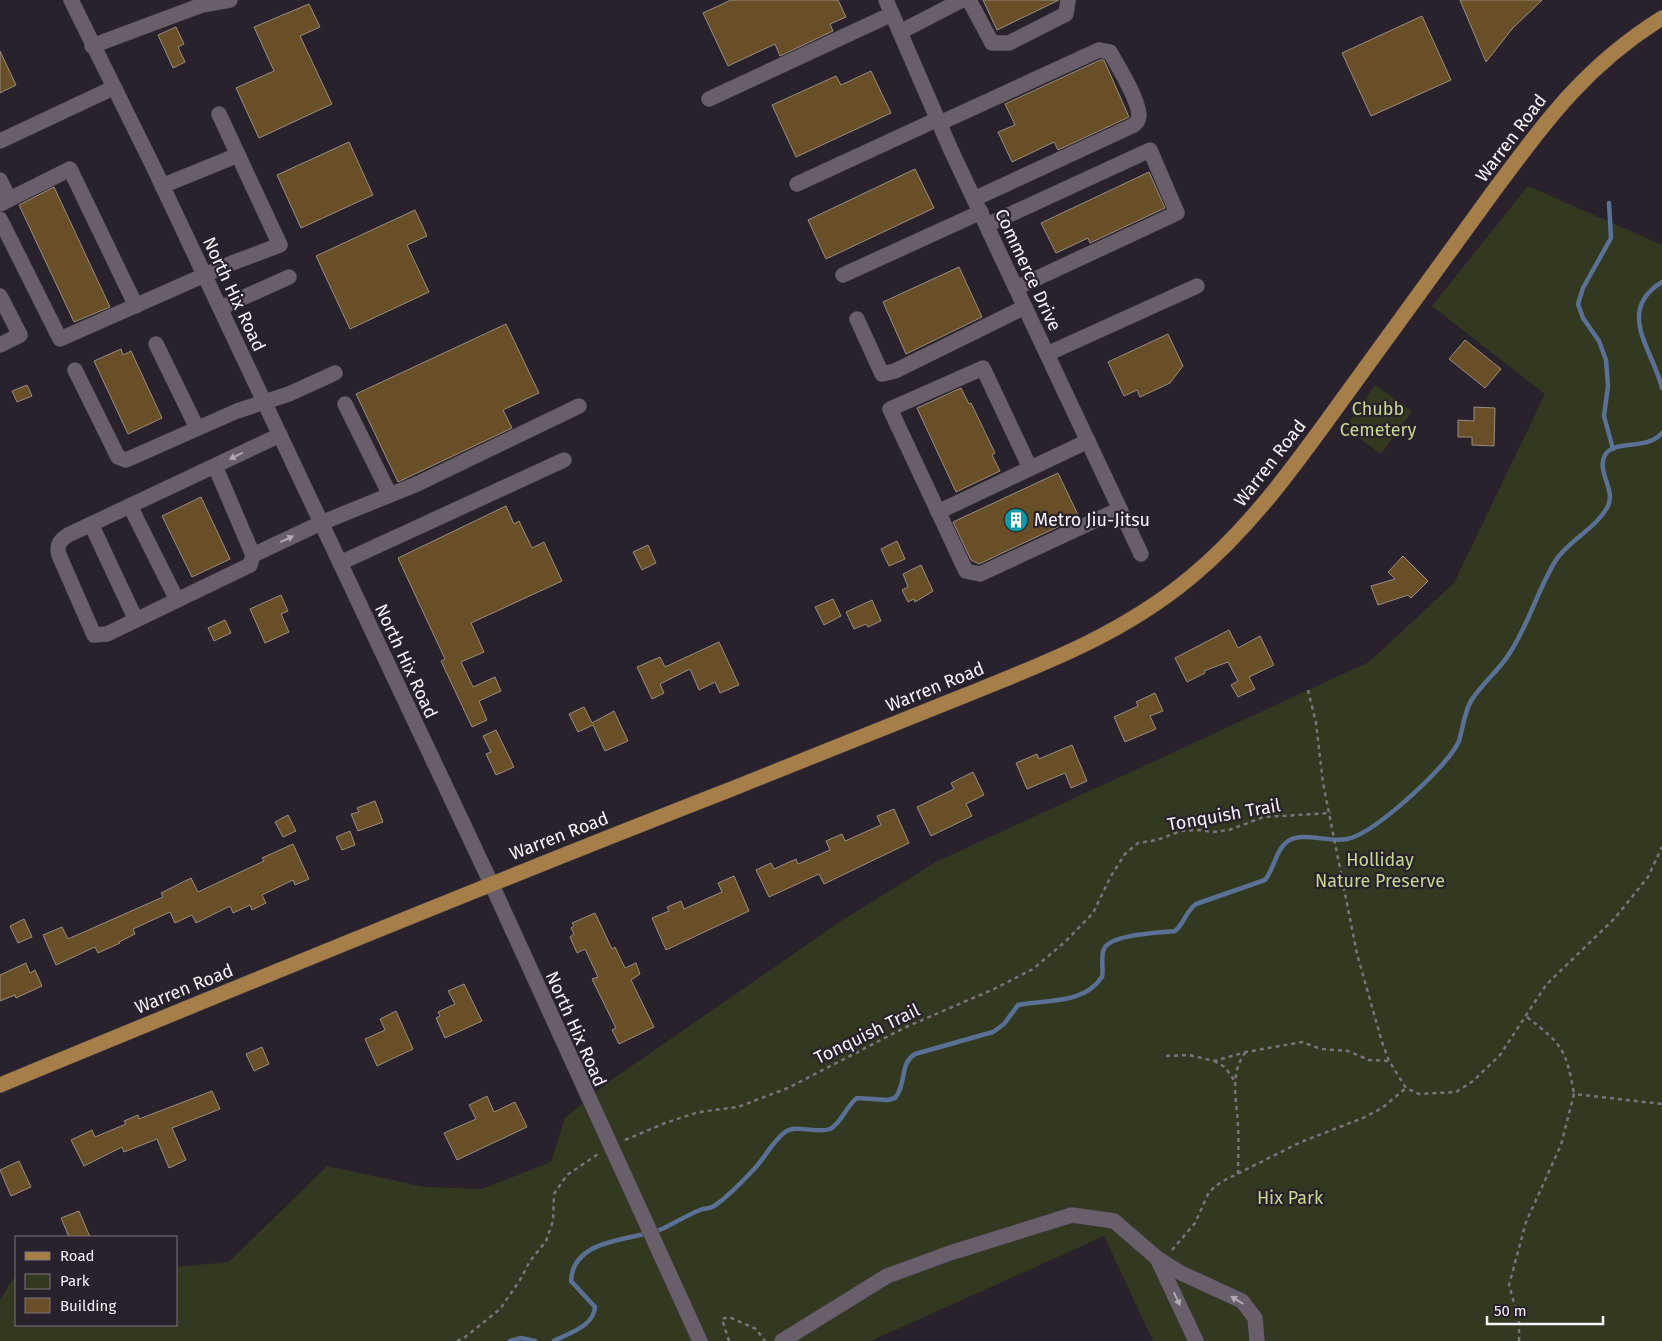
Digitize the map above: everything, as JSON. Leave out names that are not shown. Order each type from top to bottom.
[{"type":"main road","name":"Warren Road","points":[[0,1085],[491,883],[879,731],[1071,652],[1142,614],[1190,579],[1223,549],[1259,510],[1337,408],[1526,148],[1576,85],[1614,51],[1662,18]]},
{"type":"street","name":"North Hix Road","points":[[71,0],[265,402],[491,883],[610,1148],[700,1341]]},
{"type":"street","points":[[92,46],[202,6],[230,0]]},
{"type":"street","points":[[900,32],[962,0]]},
{"type":"street","points":[[969,0],[992,43],[1009,43],[1066,14],[1068,0]]},
{"type":"street","points":[[710,99],[889,7]]},
{"type":"street","name":"Commerce Drive","points":[[889,7],[980,212],[1141,554]]},
{"type":"street","points":[[797,184],[1099,50],[1110,52],[1139,114],[1138,121],[1134,126],[980,212]]},
{"type":"street","points":[[0,141],[113,88]]},
{"type":"street","points":[[0,219],[60,339],[204,275],[280,245],[219,114]]},
{"type":"street","points":[[842,275],[980,212],[1150,150],[1177,213],[1016,288]]},
{"type":"street","points":[[162,186],[238,155]]},
{"type":"street","points":[[0,180],[4,201],[70,169],[136,306]]},
{"type":"street","points":[[220,308],[289,277]]},
{"type":"street","points":[[1047,354],[1197,286]]},
{"type":"street","points":[[0,296],[20,335],[0,345]]},
{"type":"street","points":[[857,319],[882,374],[895,372],[1025,307]]},
{"type":"street","points":[[156,344],[197,428]]},
{"type":"street","points":[[1030,468],[983,368],[890,409],[966,571],[980,574],[1120,509]]},
{"type":"street","points":[[75,370],[118,457],[126,460],[197,428],[289,394],[335,373]]},
{"type":"street","points":[[345,404],[390,495]]},
{"type":"street","points":[[253,555],[322,523],[390,495],[578,406]]},
{"type":"street","points":[[215,466],[253,555],[252,562],[246,568],[103,636],[96,636],[90,630],[57,548],[65,537],[280,435]]},
{"type":"street","points":[[938,512],[1088,441]]},
{"type":"street","points":[[340,563],[564,460]]},
{"type":"street","points":[[130,506],[177,600]]},
{"type":"street","points":[[91,524],[136,620]]},
{"type":"street","points":[[782,1341],[887,1276],[950,1253],[1072,1215],[1114,1221],[1160,1260],[1181,1273],[1242,1300],[1254,1318],[1256,1341]]},
{"type":"street","points":[[1160,1260],[1196,1341]]},
{"type":"path","points":[[1308,690],[1316,723],[1323,783],[1331,813],[1346,908],[1357,954],[1389,1060],[1406,1088],[1419,1094],[1456,1092],[1473,1081],[1500,1055],[1527,1017],[1546,985],[1621,911],[1648,877],[1662,847]]},
{"type":"path","name":"Tonquish Trail","points":[[457,1341],[464,1338],[500,1309],[520,1280],[530,1260],[546,1241],[553,1221],[554,1194],[567,1175],[587,1160],[664,1123],[700,1112],[738,1107],[788,1088],[906,1027],[994,989],[1033,968],[1066,941],[1093,913],[1116,869],[1126,854],[1138,843],[1157,840],[1181,831],[1200,830],[1212,832],[1229,830],[1264,817],[1331,813]]},
{"type":"path","points":[[1518,1341],[1519,1321],[1509,1285],[1526,1222],[1561,1145],[1574,1094],[1568,1063],[1557,1041],[1527,1017]]},
{"type":"path","points":[[1214,1061],[1246,1052],[1302,1042],[1321,1049],[1348,1051],[1370,1060],[1389,1060]]},
{"type":"path","points":[[1238,1174],[1238,1127],[1234,1080],[1239,1062],[1246,1052]]},
{"type":"path","points":[[1166,1056],[1189,1055],[1214,1061],[1225,1067],[1234,1080]]},
{"type":"path","points":[[1160,1260],[1195,1223],[1209,1192],[1238,1174],[1302,1142],[1382,1108],[1406,1088]]},
{"type":"path","points":[[1574,1094],[1662,1104]]},
{"type":"path","points":[[729,1341],[722,1319],[729,1317],[756,1329],[765,1341]]},
{"type":"green space","name":"Holliday Nature Preserve","points":[[1528,186],[1662,245],[1662,1341],[1153,1341],[1104,1236],[871,1341],[0,1341],[0,1300],[15,1276],[15,1326],[178,1326],[178,1267],[229,1262],[327,1166],[425,1187],[482,1189],[551,1162],[565,1118],[607,1083],[838,923],[936,862],[1369,662],[1454,583],[1545,394],[1432,306]]},
{"type":"green space","name":"Chubb Cemetery","points":[[1375,385],[1412,411],[1381,454],[1345,428]]},
{"type":"building","points":[[731,0],[838,0],[846,17],[830,24],[833,31],[780,56],[775,44],[728,66],[703,13]]},
{"type":"building","points":[[983,0],[1059,0],[997,30]]},
{"type":"building","points":[[1460,0],[1542,0],[1512,29],[1486,62]]},
{"type":"building","points":[[309,4],[320,27],[300,36],[332,104],[259,138],[236,88],[274,71],[254,27]]},
{"type":"building","points":[[1422,16],[1451,80],[1371,116],[1342,53]]},
{"type":"building","points":[[176,27],[184,44],[178,47],[185,62],[173,68],[158,35]]},
{"type":"building","points":[[0,51],[16,85],[0,93]]},
{"type":"building","points":[[1100,60],[1104,60],[1129,117],[1058,150],[1054,142],[1012,162],[998,132],[1015,125],[1005,104]]},
{"type":"building","points":[[871,71],[891,113],[796,157],[772,105],[836,76],[841,85]]},
{"type":"building","points":[[349,142],[373,195],[301,228],[277,175]]},
{"type":"building","points":[[915,169],[934,208],[826,259],[808,220]]},
{"type":"building","points":[[1149,172],[1165,208],[1090,243],[1088,238],[1056,253],[1041,223]]},
{"type":"building","points":[[54,187],[110,307],[74,322],[19,205]]},
{"type":"building","points":[[415,210],[427,236],[407,245],[429,292],[350,329],[316,256]]},
{"type":"building","points":[[959,267],[982,317],[906,354],[883,302]]},
{"type":"building","points":[[506,324],[539,393],[503,410],[512,428],[398,482],[356,394]]},
{"type":"building","points":[[1168,334],[1183,366],[1170,383],[1140,397],[1137,390],[1124,396],[1108,362]]},
{"type":"building","points":[[1465,340],[1501,369],[1485,388],[1449,359]]},
{"type":"building","points":[[121,349],[123,355],[131,351],[162,418],[128,434],[94,361]]},
{"type":"building","points":[[27,385],[32,396],[17,402],[12,391]]},
{"type":"building","points":[[961,388],[969,404],[971,403],[995,453],[992,455],[1000,471],[956,492],[917,408]]},
{"type":"building","points":[[1474,407],[1495,408],[1494,446],[1472,445],[1472,437],[1458,437],[1458,420],[1474,421]]},
{"type":"building","name":"Metro Jiu-Jitsu","points":[[1058,473],[1079,517],[979,564],[971,560],[953,522]]},
{"type":"building","points":[[201,497],[230,559],[192,577],[162,516]]},
{"type":"building","points":[[506,506],[514,524],[519,521],[532,548],[544,542],[562,581],[471,623],[484,652],[461,662],[473,687],[495,677],[501,691],[479,701],[487,720],[472,727],[441,661],[445,659],[398,558]]},
{"type":"building","points":[[897,541],[905,559],[889,566],[881,549]]},
{"type":"building","points":[[648,545],[656,563],[642,570],[633,552]]},
{"type":"building","points":[[1403,556],[1428,581],[1411,598],[1408,595],[1378,605],[1371,586],[1395,579],[1388,572]]},
{"type":"building","points":[[921,565],[933,591],[915,602],[914,599],[908,602],[902,590],[908,587],[903,574]]},
{"type":"building","points":[[281,595],[288,611],[281,614],[289,632],[265,643],[250,609]]},
{"type":"building","points":[[833,599],[841,616],[824,625],[815,607]]},
{"type":"building","points":[[872,600],[881,621],[868,627],[866,624],[854,629],[846,612]]},
{"type":"building","points":[[225,620],[231,633],[214,641],[208,628]]},
{"type":"building","points":[[1229,630],[1238,648],[1260,636],[1274,665],[1249,677],[1255,689],[1238,697],[1231,685],[1238,681],[1228,662],[1204,671],[1205,673],[1187,682],[1175,658]]},
{"type":"building","points":[[719,642],[739,685],[720,693],[715,682],[699,690],[690,669],[660,684],[664,693],[652,699],[637,667],[660,657],[665,667]]},
{"type":"building","points":[[1155,693],[1163,711],[1150,716],[1156,729],[1125,742],[1114,717],[1138,706],[1136,702]]},
{"type":"building","points":[[584,707],[592,723],[614,711],[628,741],[605,751],[593,725],[578,732],[569,714]]},
{"type":"building","points":[[496,730],[514,767],[496,775],[486,754],[491,752],[483,736]]},
{"type":"building","points":[[1072,745],[1087,781],[1071,788],[1065,773],[1027,789],[1016,763],[1037,754],[1039,759]]},
{"type":"building","points":[[973,772],[984,795],[966,804],[972,816],[931,836],[917,807],[954,789],[951,783]]},
{"type":"building","points":[[375,801],[383,822],[358,831],[351,814],[359,812],[357,808]]},
{"type":"building","points":[[894,809],[909,843],[824,884],[819,874],[769,897],[756,870],[771,863],[774,869],[796,859],[798,864],[830,850],[826,841],[842,834],[845,841],[881,825],[877,816]]},
{"type":"building","points":[[288,815],[296,831],[283,837],[275,822]]},
{"type":"building","points":[[350,831],[355,845],[342,850],[336,837]]},
{"type":"building","points":[[293,844],[309,879],[295,885],[293,880],[262,895],[266,903],[252,910],[250,905],[233,913],[230,906],[196,923],[192,915],[175,923],[170,912],[133,929],[135,934],[120,943],[98,953],[95,947],[56,965],[43,935],[62,927],[68,939],[163,897],[161,893],[191,878],[198,892],[264,861],[262,858]]},
{"type":"building","points":[[734,876],[749,911],[666,950],[652,918],[669,911],[667,907],[681,901],[684,909],[722,892],[718,883]]},
{"type":"building","points":[[595,913],[612,949],[615,947],[625,968],[636,963],[640,974],[631,980],[654,1027],[619,1044],[612,1030],[616,1028],[592,979],[598,977],[585,949],[577,953],[570,937],[574,934],[571,928],[574,926],[572,923]]},
{"type":"building","points":[[24,919],[32,937],[18,943],[10,926]]},
{"type":"building","points":[[26,963],[30,973],[35,970],[42,986],[16,998],[15,995],[0,1001],[0,975]]},
{"type":"building","points":[[464,984],[482,1021],[445,1038],[436,1018],[440,1016],[438,1012],[455,1004],[448,991]]},
{"type":"building","points":[[396,1011],[413,1049],[377,1066],[365,1039],[385,1030],[380,1019]]},
{"type":"building","points":[[262,1047],[269,1064],[254,1071],[246,1054]]},
{"type":"building","points":[[212,1091],[220,1109],[172,1128],[186,1160],[169,1168],[157,1139],[124,1152],[122,1147],[84,1166],[71,1140],[92,1130],[95,1137],[126,1124],[124,1121],[138,1115],[139,1119]]},
{"type":"building","points":[[487,1096],[494,1112],[515,1102],[527,1127],[457,1160],[444,1133],[476,1119],[469,1105]]},
{"type":"building","points":[[19,1161],[31,1187],[11,1196],[0,1170]]},
{"type":"building","points":[[79,1211],[90,1236],[69,1236],[61,1218]]},
{"type":"waterway","points":[[1609,203],[1611,238],[1583,288],[1578,304],[1583,318],[1599,341],[1606,360],[1608,386],[1604,416],[1613,449]]},
{"type":"waterway","points":[[1662,282],[1648,293],[1641,305],[1639,318],[1641,332],[1662,388]]},
{"type":"waterway","points":[[554,1341],[586,1324],[594,1314],[595,1307],[571,1281],[574,1267],[582,1256],[593,1248],[662,1229],[695,1212],[711,1208],[746,1177],[785,1132],[795,1129],[830,1129],[834,1127],[857,1098],[888,1100],[895,1098],[899,1093],[907,1063],[915,1054],[993,1032],[1004,1024],[1018,1005],[1075,997],[1085,992],[1102,977],[1103,952],[1108,944],[1125,937],[1175,931],[1196,904],[1265,880],[1278,854],[1288,841],[1301,837],[1332,840],[1347,839],[1370,828],[1398,808],[1434,774],[1453,751],[1459,741],[1471,701],[1511,651],[1556,560],[1568,546],[1597,521],[1608,506],[1610,494],[1603,467],[1605,455],[1616,447],[1648,442],[1662,433]]},
{"type":"waterway","points":[[510,1341],[521,1338],[535,1341]]},
{"type":"place","name":"Metro Jiu-Jitsu","points":[[1016,520]]},
{"type":"park label","name":"Hix Park","points":[[1290,1198]]}]
